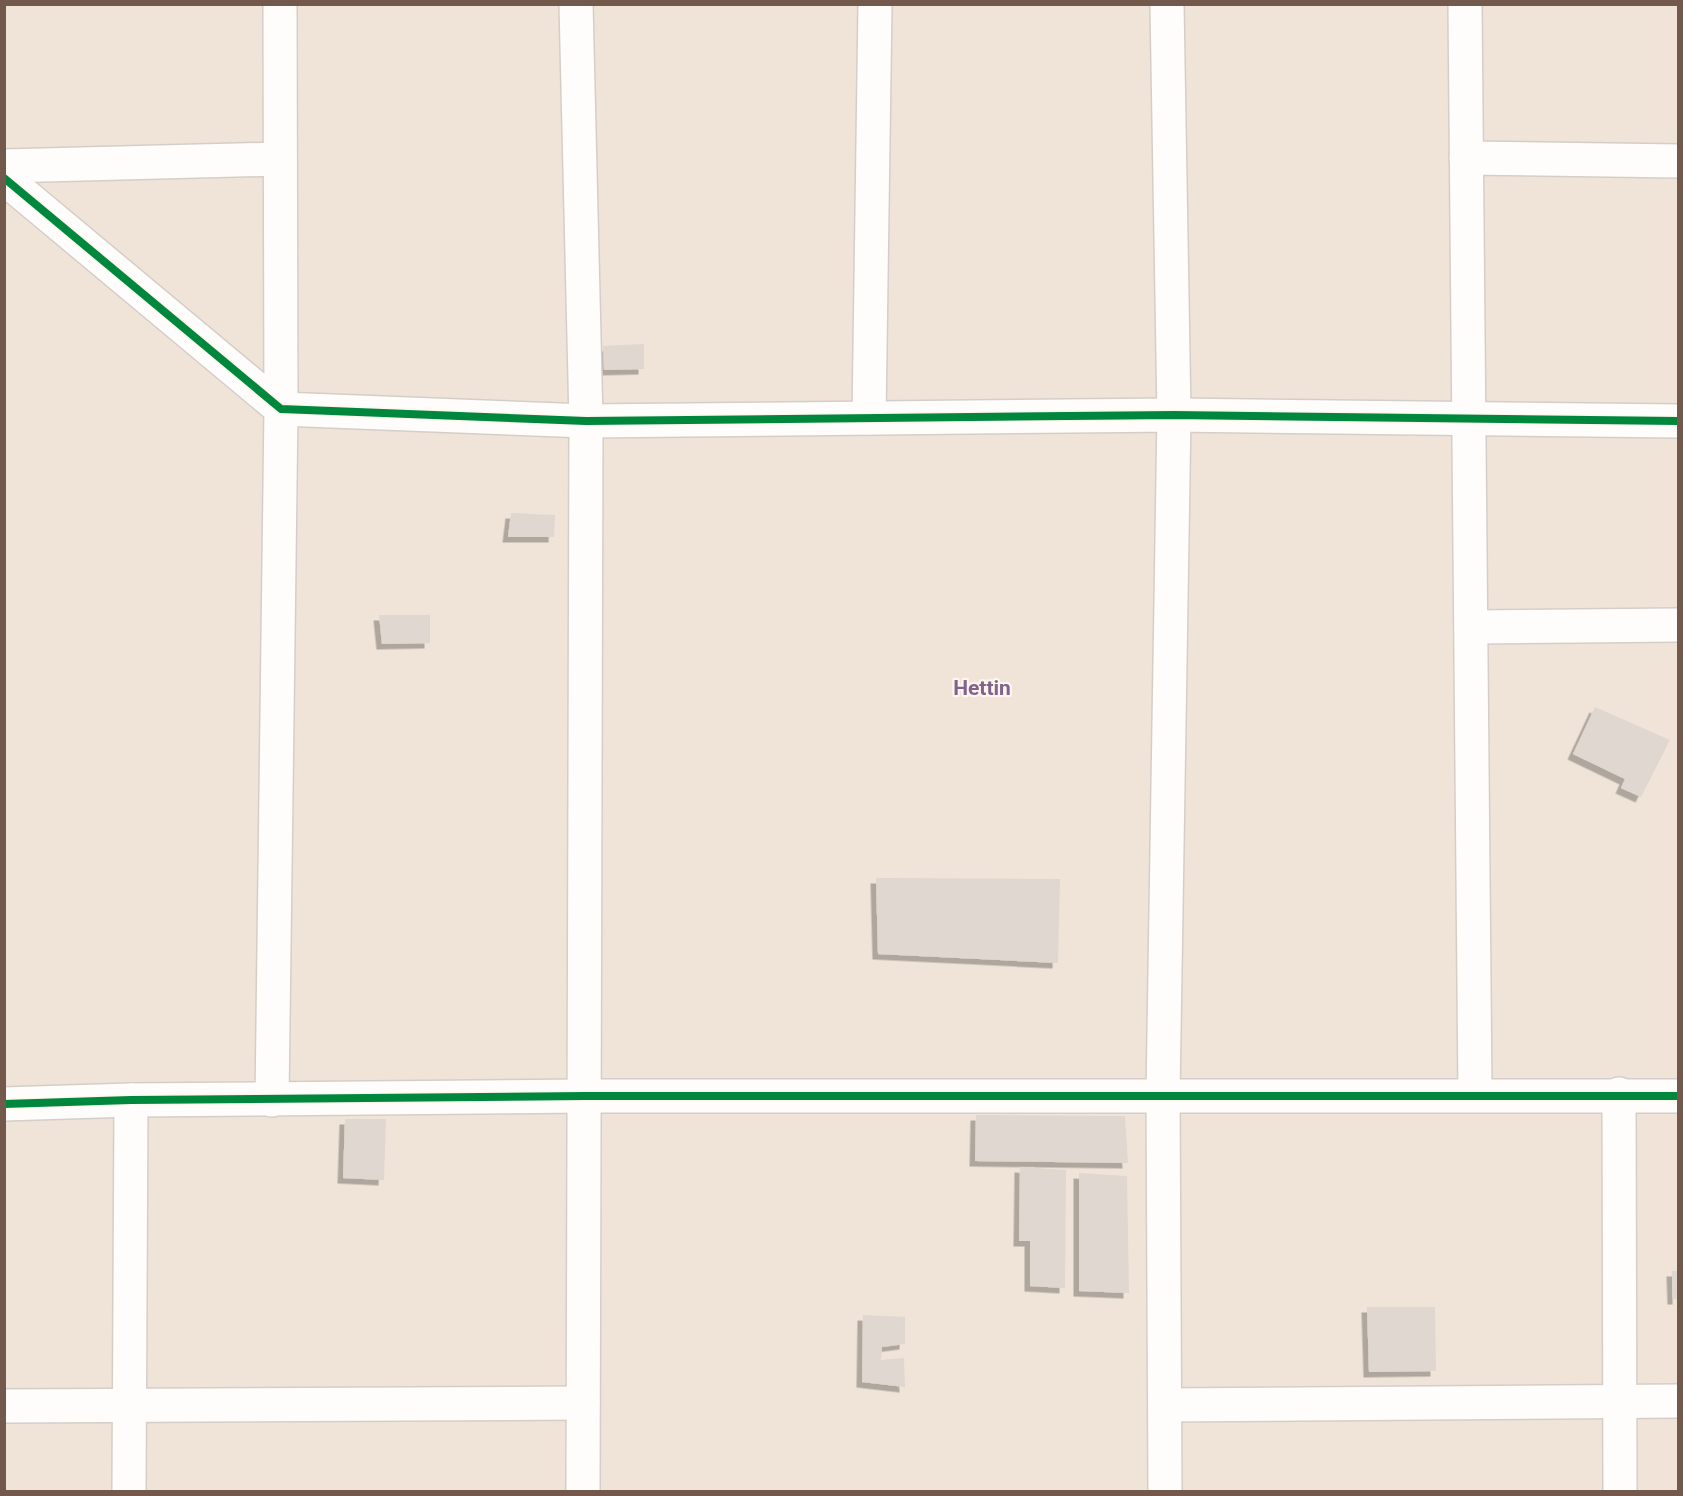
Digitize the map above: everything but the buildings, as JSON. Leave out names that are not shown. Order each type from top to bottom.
[{"type":"street","points":[[272,1100],[281,409],[280,4]]},
{"type":"street","points":[[576,4],[586,421],[586,1096],[583,1491]]},
{"type":"street","points":[[869,418],[875,4]]},
{"type":"street","points":[[1165,1491],[1163,1095],[1174,415],[1167,4]]},
{"type":"street","points":[[1465,4],[1475,1094]]},
{"type":"street","points":[[1466,158],[1678,161]]},
{"type":"street","points":[[4,166],[280,159]]},
{"type":"street","points":[[4,178],[281,409],[586,421],[1174,415],[1678,421]]},
{"type":"street","points":[[1471,627],[1674,633]]},
{"type":"street","points":[[1618,1094],[1620,1491]]},
{"type":"street","points":[[4,1104],[131,1100],[586,1096],[1618,1094],[1678,1096]]},
{"type":"street","points":[[129,1491],[131,1100]]},
{"type":"street","points":[[1165,1405],[1678,1401]]},
{"type":"street","points":[[4,1406],[583,1403]]},
{"type":"shaded area","points":[[5,5],[1678,5],[1678,1491],[5,1491]]},
{"type":"cycle path","points":[[4,178],[281,409],[586,421],[1174,415],[1678,421]]},
{"type":"cycle path","points":[[4,1104],[131,1100],[586,1096],[1678,1096]]},
{"type":"district","name":"Hettin","points":[[982,688]]}]
